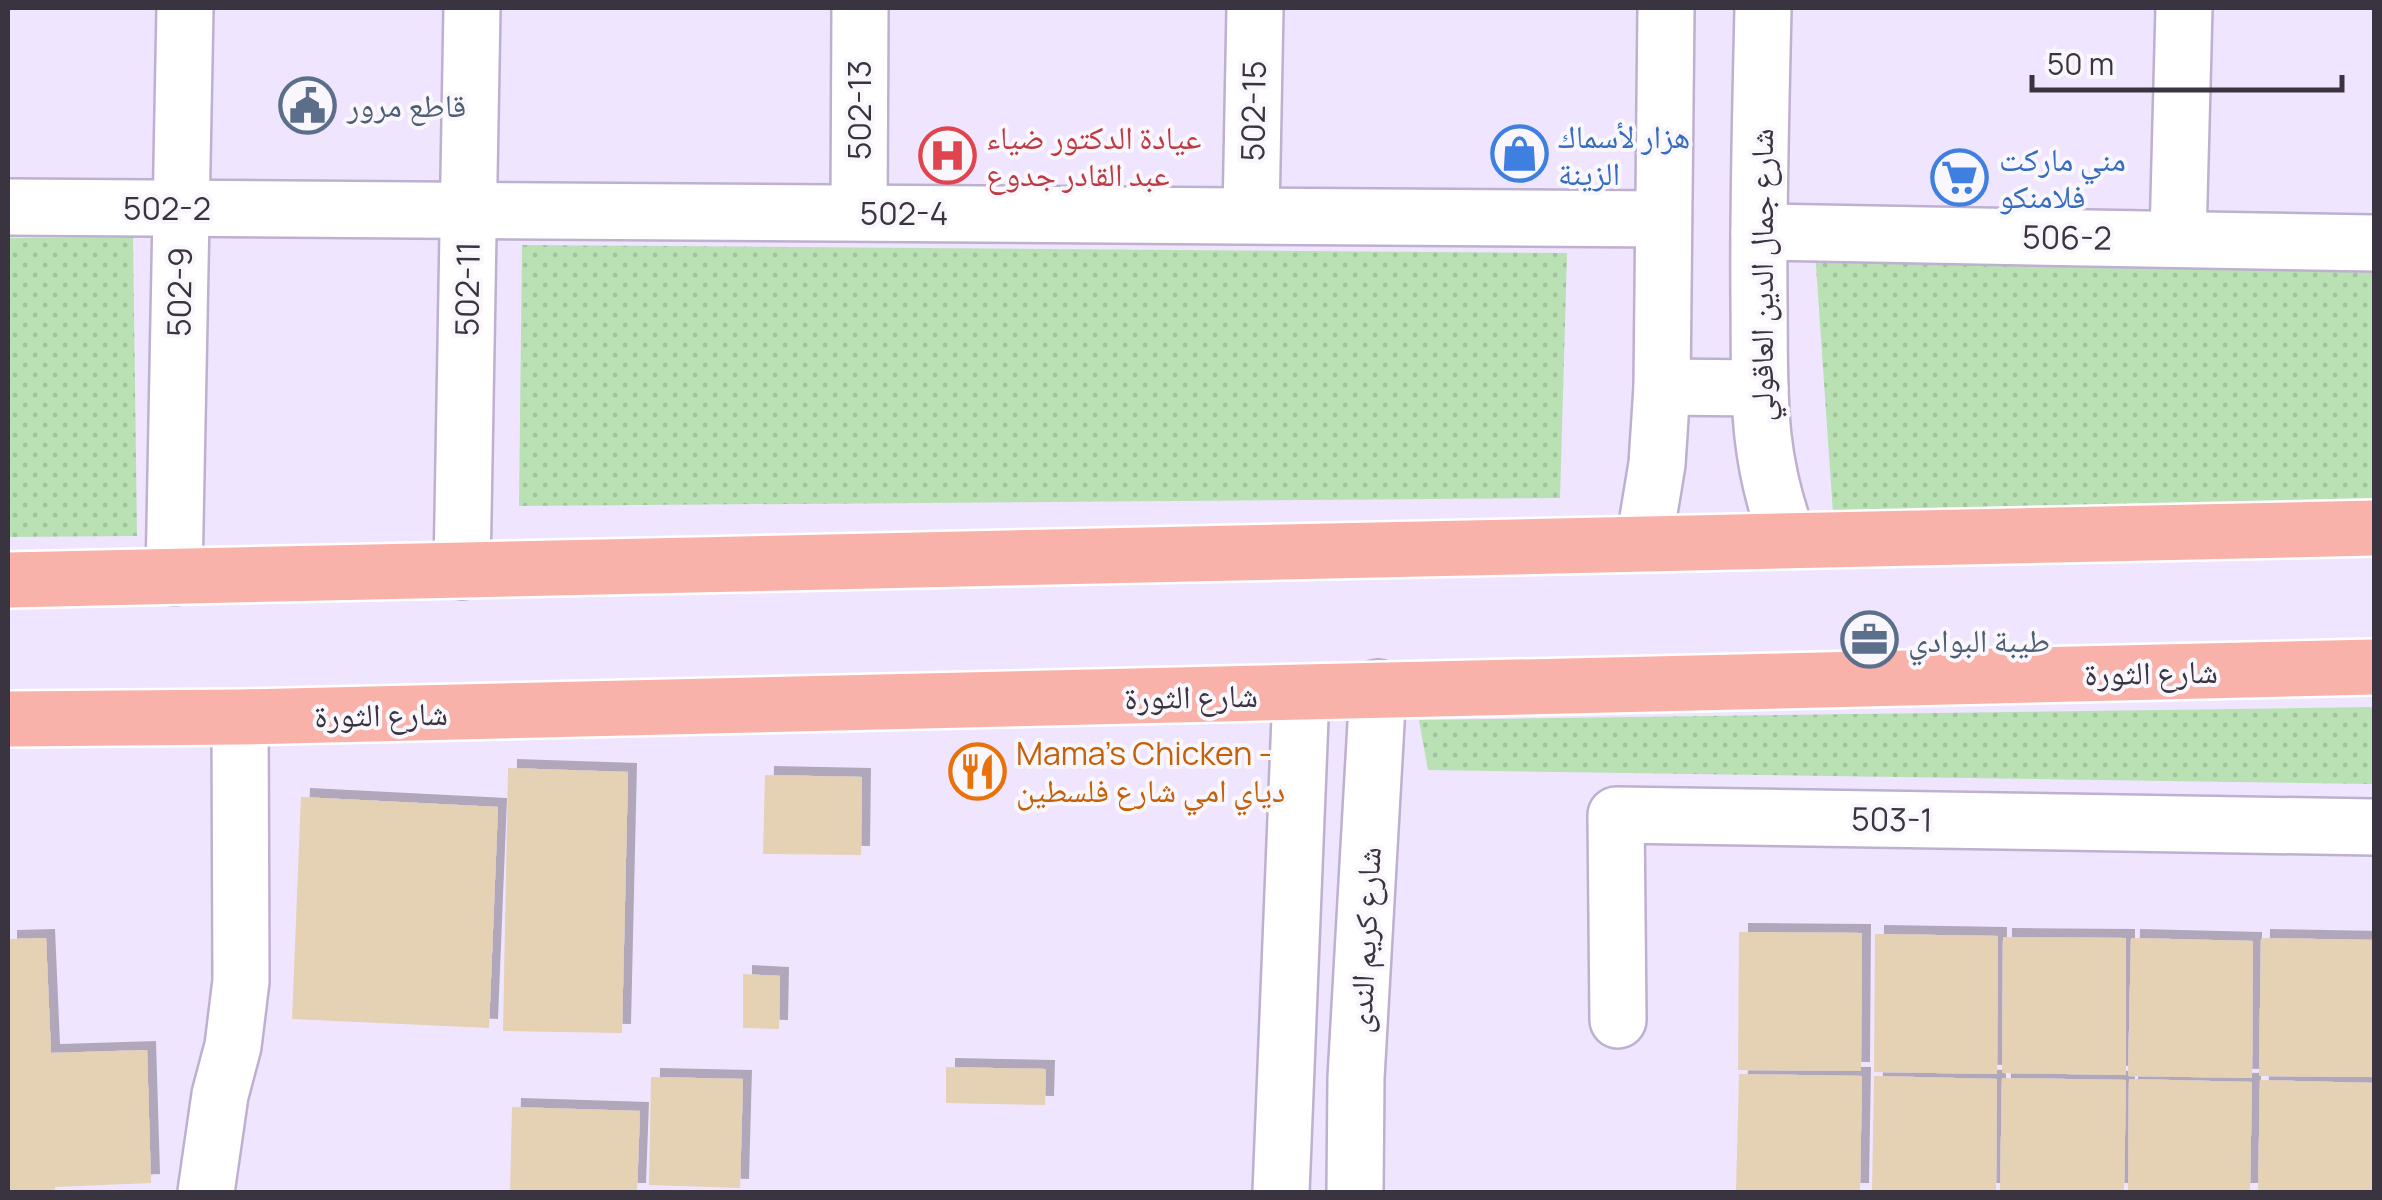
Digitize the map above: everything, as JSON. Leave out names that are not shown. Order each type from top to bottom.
[{"type":"main road","points":[[8,580],[2374,528]]},
{"type":"main road","name":"شارع الثورة","points":[[8,718],[240,717],[2374,667]]},
{"type":"street","name":"502-9","points":[[174,577],[185,8]]},
{"type":"street","name":"502-11","points":[[462,571],[472,8]]},
{"type":"street","name":"502-13","points":[[859,212],[860,8]]},
{"type":"street","name":"502-15","points":[[1251,214],[1254,8]]},
{"type":"street","points":[[1644,542],[1662,387],[1666,8]]},
{"type":"street","name":"شارع جمال الدين العاقولي","points":[[1764,8],[1758,232],[1759,423],[1765,466],[1788,539]]},
{"type":"street","points":[[2178,238],[2184,8]]},
{"type":"street","name":"502-2","points":[[8,207],[326,209]]},
{"type":"street","name":"502-4","points":[[326,209],[1662,219]]},
{"type":"street","name":"506-2","points":[[1758,232],[2374,242]]},
{"type":"street","points":[[1662,387],[1760,388]]},
{"type":"street","name":"شارع كريم الندى","points":[[1355,1192],[1356,1078],[1378,688]]},
{"type":"street","points":[[1281,1192],[1301,693]]},
{"type":"street","points":[[206,1192],[242,981],[240,717]]},
{"type":"street","name":"503-1","points":[[1618,1020],[1616,814],[2374,827]]},
{"type":"green space","points":[[133,237],[137,536],[8,537],[8,238]]},
{"type":"green space","points":[[522,245],[1567,253],[1560,498],[519,506]]},
{"type":"green space","points":[[1815,251],[2374,273],[2374,502],[1833,513]]},
{"type":"green space","points":[[2374,707],[2374,784],[1428,770],[1419,720]]},
{"type":"building","points":[[508,768],[628,772],[622,1033],[503,1031]]},
{"type":"building","points":[[765,775],[862,777],[861,855],[763,854]]},
{"type":"building","points":[[301,797],[498,807],[489,1028],[292,1019]]},
{"type":"building","points":[[1739,932],[1862,933],[1861,1071],[1738,1070]]},
{"type":"building","points":[[1875,934],[1998,936],[1997,1074],[1874,1072]]},
{"type":"building","points":[[2003,937],[2126,938],[2126,1075],[2002,1073]]},
{"type":"building","points":[[46,938],[51,1053],[147,1050],[151,1183],[8,1192],[8,939]]},
{"type":"building","points":[[2131,938],[2253,941],[2252,1078],[2128,1076]]},
{"type":"building","points":[[2261,938],[2374,940],[2374,1077],[2259,1076]]},
{"type":"building","points":[[743,974],[780,976],[779,1029],[743,1028]]},
{"type":"building","points":[[946,1067],[1046,1069],[1045,1105],[946,1103]]},
{"type":"building","points":[[1739,1074],[1862,1076],[1860,1192],[1736,1192]]},
{"type":"building","points":[[1874,1076],[1997,1079],[1996,1192],[1872,1192]]},
{"type":"building","points":[[651,1077],[743,1079],[740,1188],[649,1185]]},
{"type":"building","points":[[2002,1078],[2126,1080],[2124,1192],[2000,1192]]},
{"type":"building","points":[[2129,1079],[2252,1082],[2250,1192],[2128,1192]]},
{"type":"building","points":[[2260,1080],[2374,1083],[2374,1192],[2258,1192]]},
{"type":"building","points":[[512,1107],[640,1111],[637,1192],[510,1192]]},
{"type":"place","name":"قاطع مرور","points":[[308,105]]},
{"type":"place","name":"هزار لأسماك الزينة","points":[[1519,154]]},
{"type":"place","name":"عيادة الدكتور ضياء عبد القادر جدوع","points":[[947,155]]},
{"type":"place","name":"مني ماركت فلامنكو","points":[[1960,177]]},
{"type":"place","name":"طيبة البوادي","points":[[1869,640]]},
{"type":"place","name":"Mama's Chicken - دياي امي شارع فلسطين","points":[[977,771]]}]
